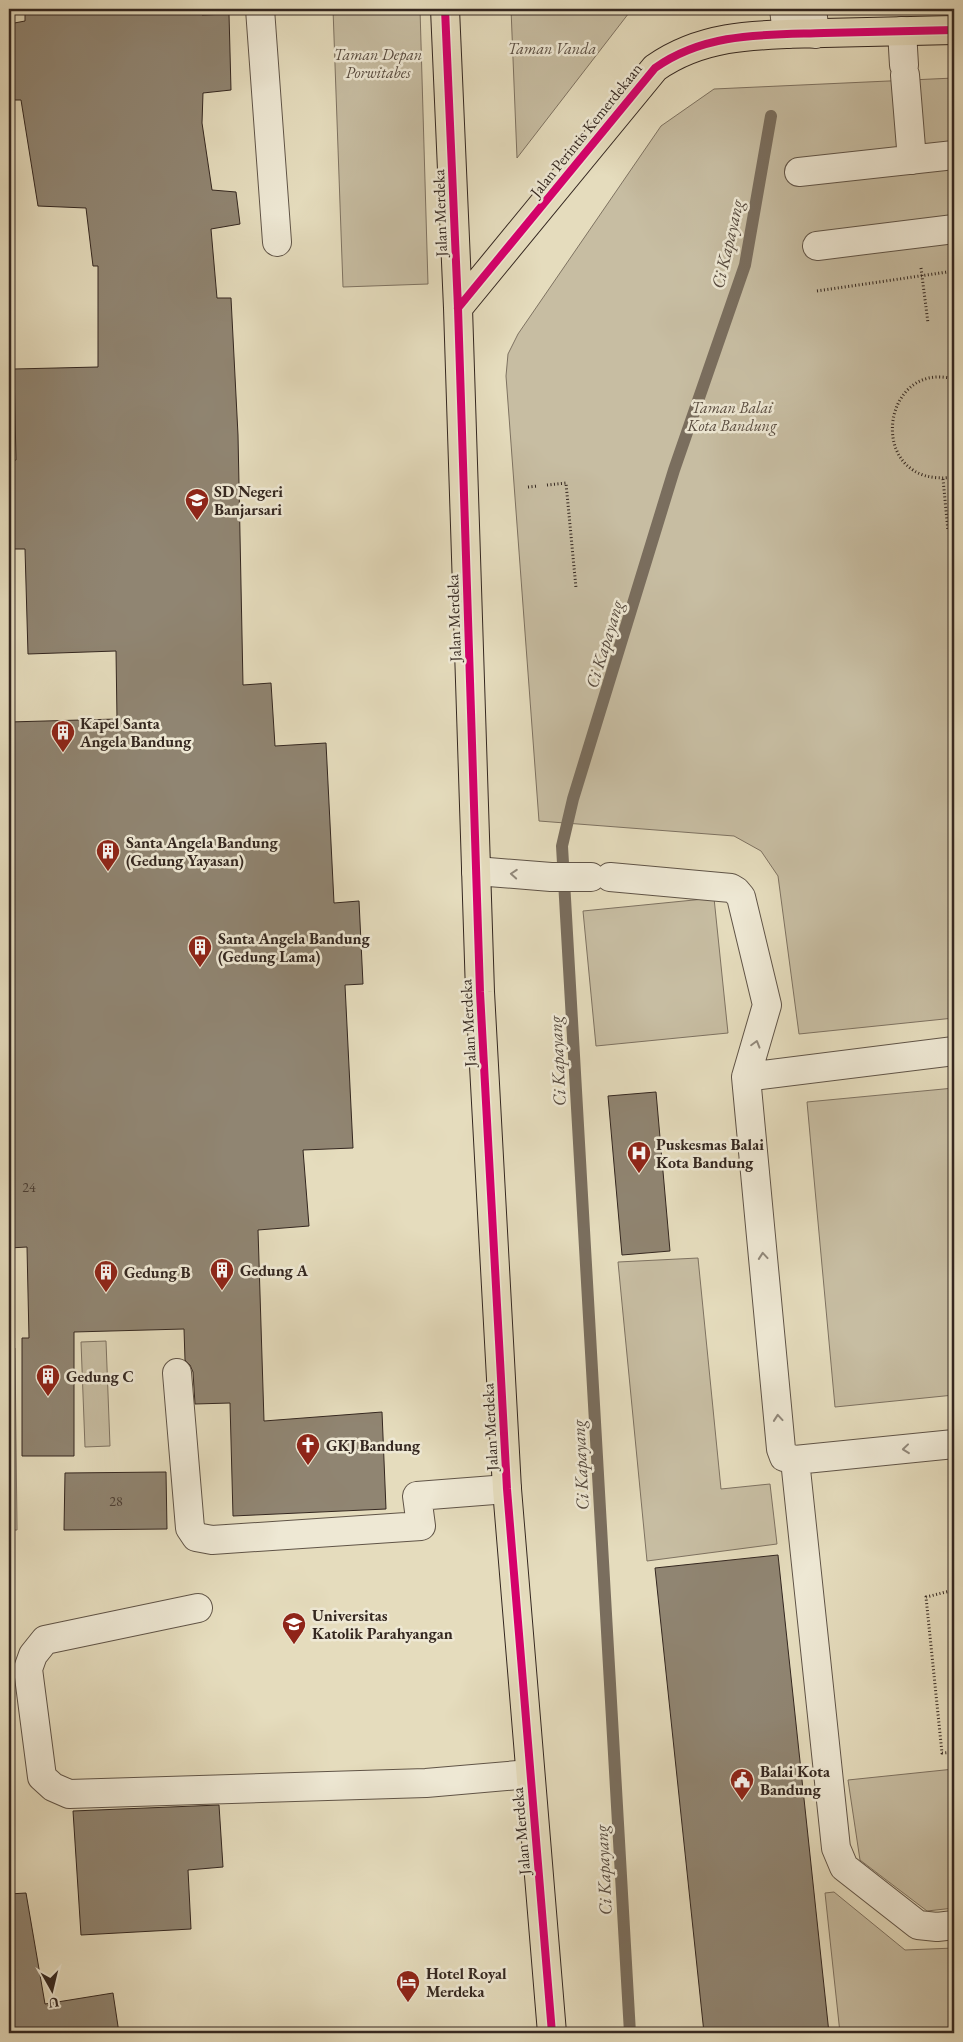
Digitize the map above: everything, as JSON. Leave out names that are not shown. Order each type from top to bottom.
[{"type":"main road","name":"Jalan Merdeka","points":[[445,9],[458,308],[480,992],[507,1489],[552,2033]]},
{"type":"main road","name":"Jalan Perintis Kemerdekaan","points":[[458,308],[654,68],[671,57],[723,38],[785,21],[813,21],[902,31],[954,30]]},
{"type":"lane","points":[[260,9],[277,242]]},
{"type":"lane","points":[[902,31],[912,160]]},
{"type":"lane","points":[[800,172],[954,155]]},
{"type":"lane","points":[[817,246],[954,229]]},
{"type":"lane","points":[[476,871],[731,888],[736,891],[741,897],[767,1005],[746,1077],[781,1449],[784,1457],[795,1460],[954,1444]]},
{"type":"lane","points":[[746,1077],[954,1051]]},
{"type":"lane","points":[[177,1373],[190,1528],[196,1537],[212,1540],[421,1526],[417,1496],[507,1489]]},
{"type":"lane","points":[[795,1460],[836,1848],[844,1868],[918,1925],[937,1927],[954,1925]]},
{"type":"lane","points":[[198,1608],[46,1640],[33,1655],[28,1669],[42,1777],[52,1787],[69,1794],[426,1783],[530,1774]]},
{"type":"path","points":[[817,291],[954,271]]},
{"type":"path","points":[[922,275],[928,323]]},
{"type":"path","points":[[954,379],[935,377],[922,381],[910,388],[900,398],[894,411],[891,425],[892,438],[897,451],[905,463],[916,472],[929,476],[943,479],[954,477]]},
{"type":"path","points":[[943,479],[948,532]]},
{"type":"path","points":[[547,485],[566,483],[576,588]]},
{"type":"path","points":[[528,487],[538,486]]},
{"type":"path","points":[[954,1590],[926,1597],[942,1753],[954,1752]]},
{"type":"green space","name":"Taman Depan Porwitabes","points":[[333,9],[420,9],[428,284],[343,287]]},
{"type":"green space","name":"Taman Vanda","points":[[511,9],[632,9],[517,158]]},
{"type":"green space","name":"Taman Balai Kota Bandung","points":[[954,78],[954,1018],[799,1034],[778,876],[761,851],[734,836],[539,821],[506,376],[508,354],[518,334],[661,126],[714,89]]},
{"type":"green space","points":[[714,898],[728,1033],[596,1046],[583,911]]},
{"type":"green space","points":[[954,1088],[954,1395],[835,1407],[807,1102]]},
{"type":"green space","points":[[698,1258],[721,1489],[770,1484],[777,1544],[647,1561],[618,1262]]},
{"type":"green space","points":[[106,1341],[110,1446],[85,1447],[81,1342]]},
{"type":"green space","points":[[9,1348],[15,1348],[17,1530],[9,1530]]},
{"type":"green space","points":[[954,1769],[954,1908],[927,1911],[860,1860],[848,1780]]},
{"type":"green space","points":[[834,1892],[905,1950],[954,1948],[954,2033],[840,2033],[825,1893]]},
{"type":"building","points":[[25,9],[201,9],[202,15],[229,14],[231,90],[203,93],[202,123],[212,190],[236,192],[240,224],[211,229],[217,298],[231,298],[238,435],[243,685],[271,683],[275,746],[326,743],[334,903],[359,901],[363,984],[345,985],[353,1148],[303,1150],[309,1226],[258,1230],[264,1421],[382,1412],[386,1509],[233,1516],[230,1403],[195,1404],[193,1372],[185,1360],[184,1329],[74,1332],[74,1456],[22,1456],[22,1338],[29,1338],[27,1247],[9,1248],[9,722],[117,719],[116,651],[28,654],[25,549],[9,549],[9,461],[16,460],[14,369],[98,367],[98,266],[93,266],[86,208],[38,206],[21,100],[9,100],[9,24],[25,21]]},
{"type":"building","name":"Puskesmas Balai Kota Bandung","points":[[656,1092],[670,1251],[622,1255],[608,1096]]},
{"type":"building","points":[[166,1472],[167,1529],[64,1530],[65,1473]]},
{"type":"building","name":"Balai Kota Bandung","points":[[778,1555],[829,2033],[704,2033],[655,1568]]},
{"type":"building","points":[[219,1805],[223,1867],[188,1870],[191,1929],[81,1935],[73,1811]]},
{"type":"building","points":[[26,1893],[45,2004],[113,1993],[119,2033],[9,2033],[9,1894]]},
{"type":"waterway","name":"Ci Kapayang","points":[[630,2033],[562,846],[573,799],[674,470],[745,265],[771,116]]},
{"type":"cycle path","points":[[445,9],[458,308],[480,992],[507,1489],[552,2033]]},
{"type":"cycle path","points":[[458,308],[655,68],[674,56],[715,42],[758,35],[954,30]]},
{"type":"place","name":"SD Negeri Banjarsari","points":[[197,521]]},
{"type":"place","name":"Kapel Santa Angela Bandung","points":[[63,753]]},
{"type":"place","name":"Santa Angela Bandung (Gedung Yayasan)","points":[[108,872]]},
{"type":"place","name":"Santa Angela Bandung (Gedung Lama)","points":[[200,968]]},
{"type":"place","name":"Puskesmas Balai Kota Bandung","points":[[639,1174]]},
{"type":"place","name":"Gedung A","points":[[222,1291]]},
{"type":"place","name":"Gedung B","points":[[106,1293]]},
{"type":"place","name":"Gedung C","points":[[48,1397]]},
{"type":"place","name":"GKJ Bandung","points":[[308,1466]]},
{"type":"place","name":"Universitas Katolik Parahyangan","points":[[294,1645]]},
{"type":"place","name":"Balai Kota Bandung","points":[[742,1801]]},
{"type":"place","name":"Hotel Royal Merdeka","points":[[408,2003]]}]
